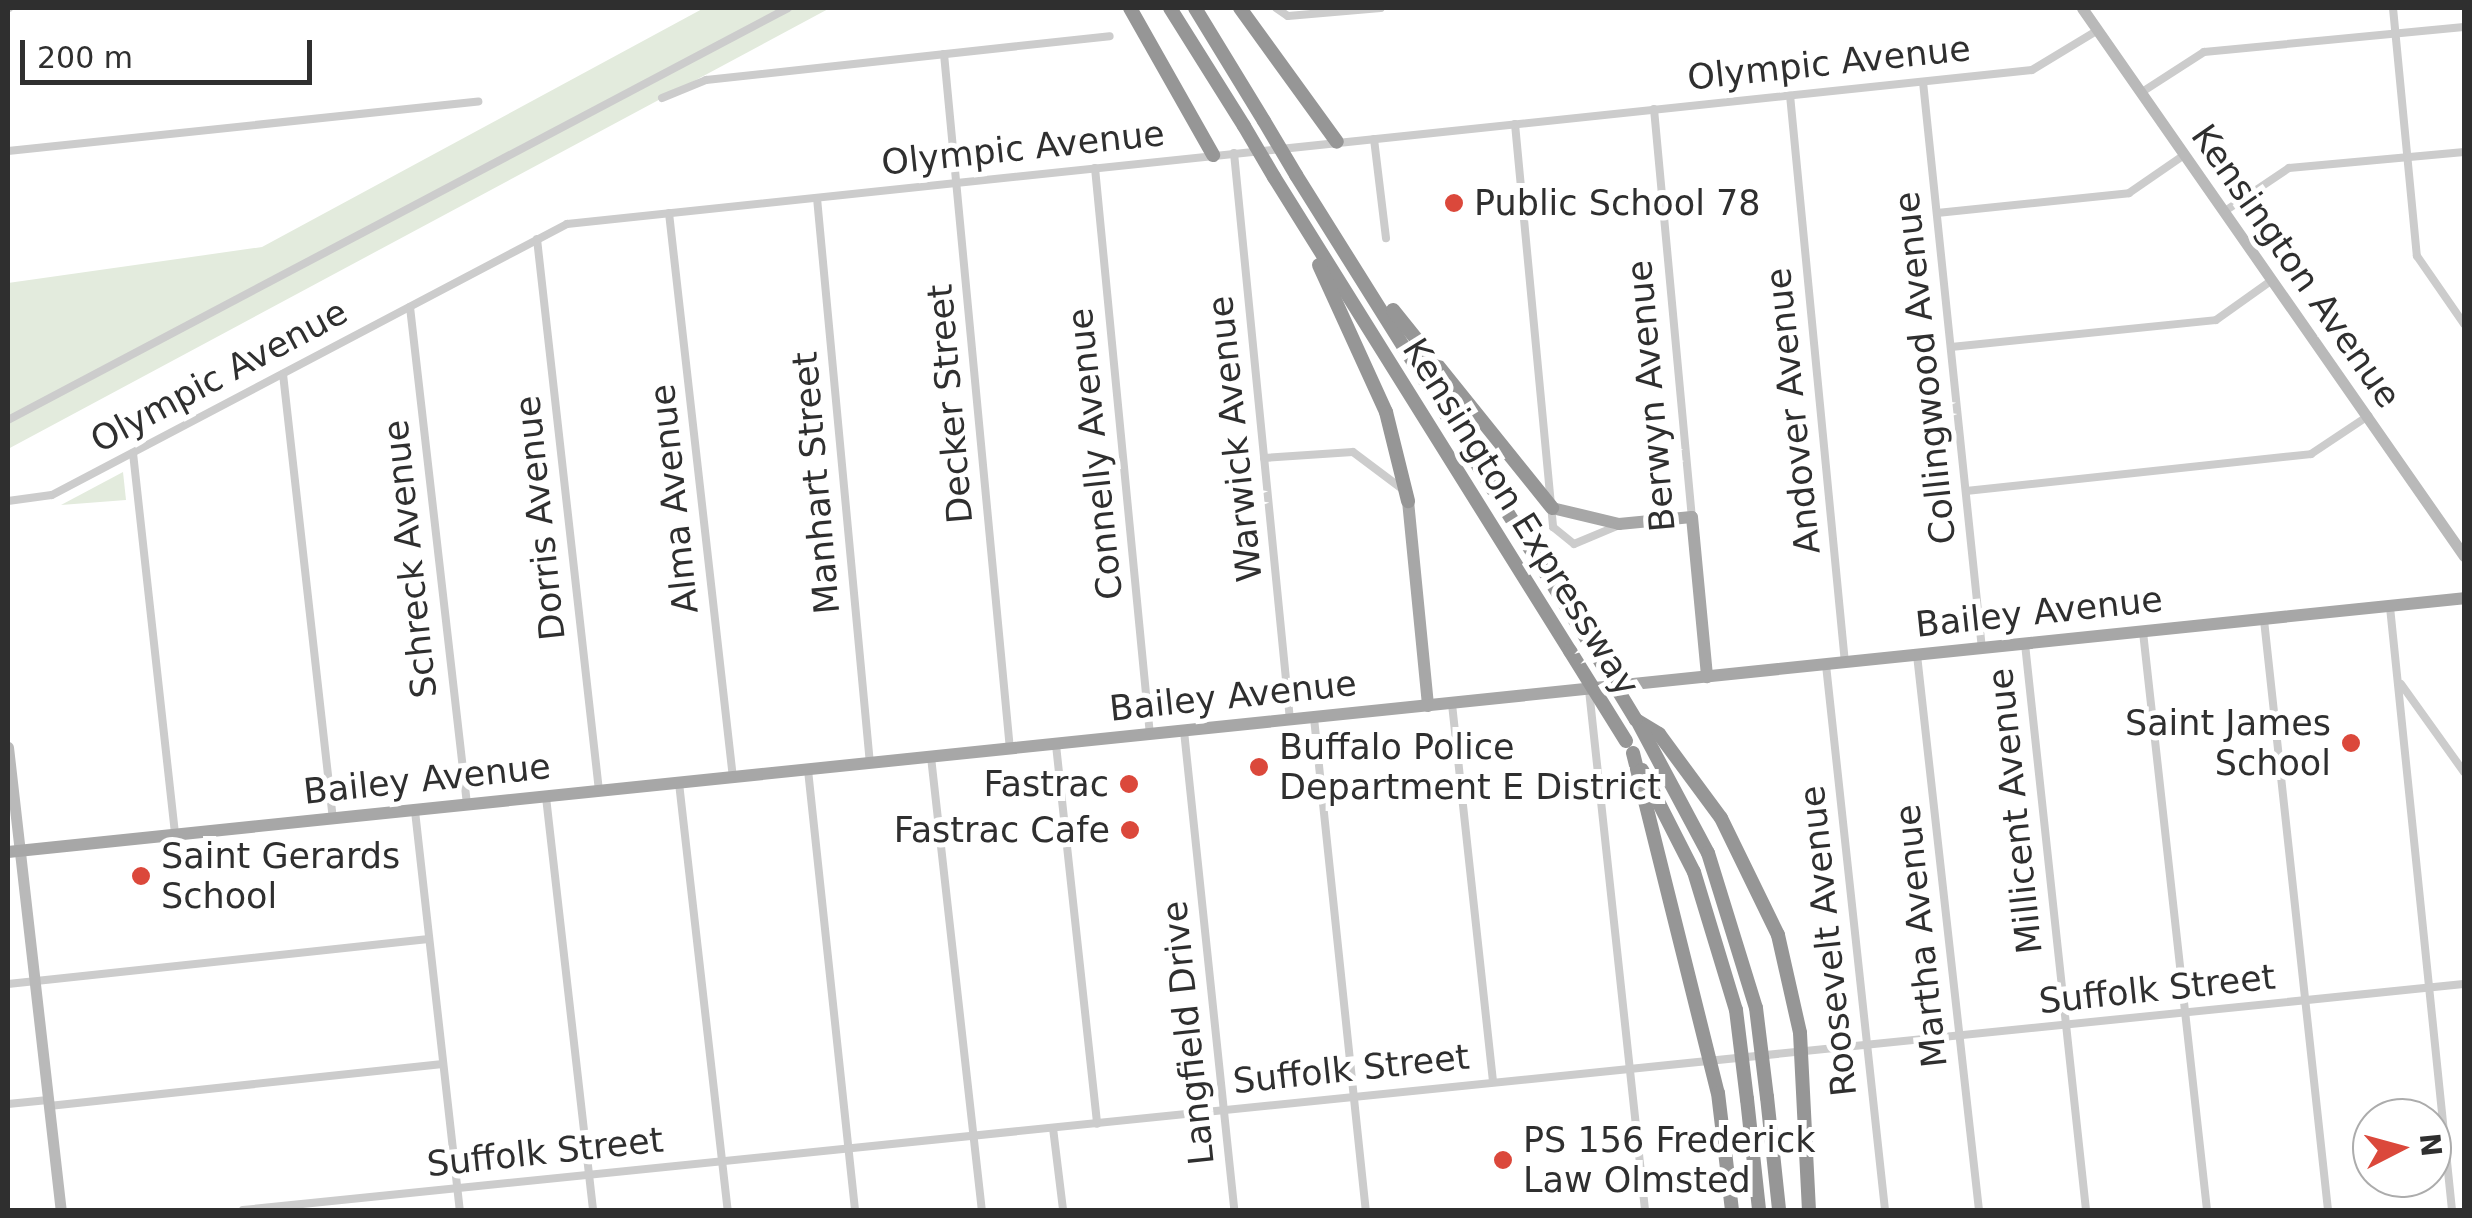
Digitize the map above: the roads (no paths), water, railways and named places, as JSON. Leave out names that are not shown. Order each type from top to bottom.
[{"type":"highway","points":[[1130,8],[1213,155]]},
{"type":"highway","name":"Kensington Expressway","points":[[1170,8],[1629,747],[1694,872],[1736,1010],[1759,1210]]},
{"type":"highway","name":"Kensington Expressway","points":[[1195,8],[1636,720],[1654,738],[1708,853],[1756,1008],[1780,1210]]},
{"type":"highway","points":[[1240,8],[1337,142]]},
{"type":"highway","points":[[1296,214],[1386,412],[1408,501]]},
{"type":"highway","points":[[1342,242],[1552,508]]},
{"type":"highway","points":[[1654,738],[1759,887],[1802,1051],[1809,1210]]},
{"type":"highway","points":[[1629,747],[1706,1061],[1732,1210]]},
{"type":"main road","points":[[1408,501],[1428,706]]},
{"type":"main road","points":[[1552,508],[1620,524],[1692,517]]},
{"type":"main road","name":"Berwyn Avenue","points":[[1692,517],[1708,678]]},
{"type":"main road","name":"Bailey Avenue","points":[[14,851],[2464,598]]},
{"type":"street","points":[[8,420],[788,8]]},
{"type":"street","points":[[1276,8],[1284,16],[1381,8]]},
{"type":"street","name":"Kensington Avenue","points":[[2082,8],[2464,556]]},
{"type":"street","points":[[2393,8],[2417,256],[2464,324]]},
{"type":"street","points":[[2142,92],[2204,52],[2464,27]]},
{"type":"street","name":"Olympic Avenue","points":[[8,502],[52,496],[573,223],[2037,69],[2098,30]]},
{"type":"street","points":[[662,98],[706,80],[1110,36]]},
{"type":"street","name":"Decker Street","points":[[944,54],[1010,749]]},
{"type":"street","name":"Collingwood Avenue","points":[[1923,82],[1982,649]]},
{"type":"street","name":"Andover Avenue","points":[[1790,95],[1846,663]]},
{"type":"street","points":[[8,151],[478,102]]},
{"type":"street","name":"Berwyn Avenue","points":[[1654,110],[1692,517]]},
{"type":"street","points":[[1515,124],[1552,508],[1566,542],[1584,543],[1620,524]]},
{"type":"street","points":[[1374,139],[1386,238]]},
{"type":"street","name":"Warwick Avenue","points":[[1234,152],[1290,720]]},
{"type":"street","points":[[2224,211],[2289,168],[2464,152]]},
{"type":"street","points":[[1937,214],[2129,194],[2185,154]]},
{"type":"street","name":"Connelly Avenue","points":[[1095,168],[1150,735]]},
{"type":"street","name":"Manhart Street","points":[[817,198],[870,764]]},
{"type":"street","name":"Alma Avenue","points":[[669,213],[733,778]]},
{"type":"street","name":"Dorris Avenue","points":[[537,239],[599,792]]},
{"type":"street","points":[[1951,347],[2216,320],[2273,280]]},
{"type":"street","name":"Schreck Avenue","points":[[410,307],[467,805]]},
{"type":"street","points":[[283,374],[332,819]]},
{"type":"street","points":[[1966,491],[2312,454],[2368,416]]},
{"type":"street","points":[[133,453],[175,834]]},
{"type":"street","points":[[1264,458],[1371,458],[1408,501]]},
{"type":"street","points":[[2390,606],[2452,1210]]},
{"type":"street","points":[[2264,620],[2328,1210]]},
{"type":"street","points":[[2143,632],[2207,1210]]},
{"type":"street","name":"Millicent Avenue","points":[[2025,644],[2086,1210]]},
{"type":"street","name":"Martha Avenue","points":[[1918,655],[1979,1210]]},
{"type":"street","name":"Roosevelt Avenue","points":[[1826,665],[1885,1210]]},
{"type":"street","points":[[2398,680],[2464,772]]},
{"type":"street","points":[[1590,690],[1646,1210]]},
{"type":"street","points":[[1452,704],[1492,1082]]},
{"type":"street","points":[[1314,718],[1366,1210]]},
{"type":"street","name":"Langfield Drive","points":[[1184,731],[1234,1210]]},
{"type":"street","points":[[1056,744],[1096,1124]]},
{"type":"street","points":[[8,747],[14,851],[35,981],[61,1210]]},
{"type":"street","points":[[931,757],[982,1210]]},
{"type":"street","points":[[808,770],[855,1210]]},
{"type":"street","points":[[679,783],[728,1210]]},
{"type":"street","points":[[546,797],[593,1210]]},
{"type":"street","points":[[414,810],[460,1210]]},
{"type":"street","points":[[8,984],[429,939]]},
{"type":"street","name":"Suffolk Street","points":[[243,1210],[2464,984]]},
{"type":"street","points":[[8,1104],[443,1064]]},
{"type":"street","points":[[1054,1128],[1063,1210]]},
{"type":"place","name":"Public School 78","points":[[1454,203]]},
{"type":"place","name":"Saint James School","points":[[2351,743]]},
{"type":"place","name":"Buffalo Police Department E District","points":[[1259,767]]},
{"type":"place","name":"Fastrac","points":[[1129,784]]},
{"type":"place","name":"Fastrac Cafe","points":[[1130,830]]},
{"type":"place","name":"Saint Gerards School","points":[[141,876]]},
{"type":"place","name":"PS 156 Frederick Law Olmsted","points":[[1503,1160]]}]
